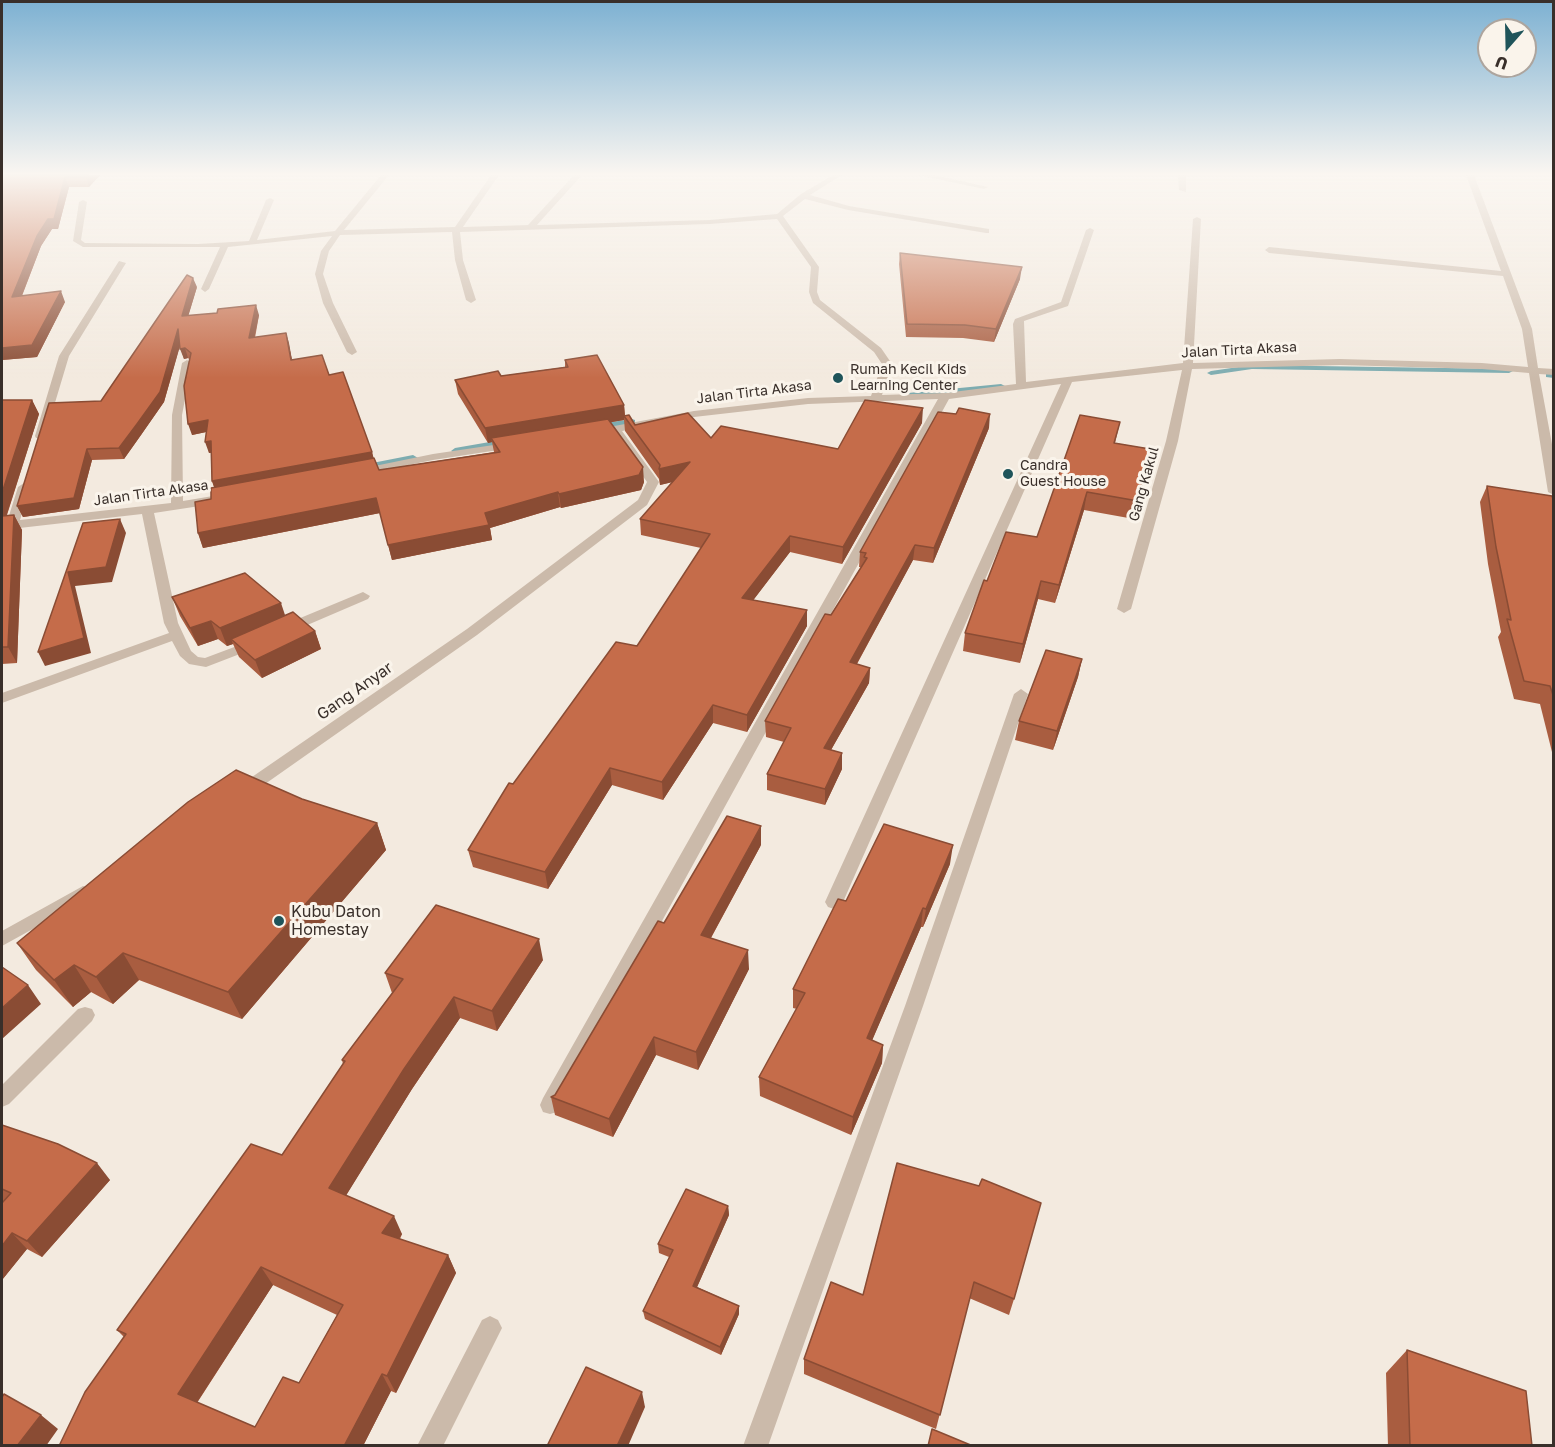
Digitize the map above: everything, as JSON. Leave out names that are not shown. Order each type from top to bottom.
[{"type":"street","points":[[79,243],[83,245],[256,243]]},
{"type":"street","points":[[331,243],[325,251],[319,274],[328,303],[352,352]]},
{"type":"street","points":[[457,243],[459,260],[471,300]]},
{"type":"street","points":[[798,243],[815,267],[813,292],[816,301],[878,350],[887,364],[876,397]]},
{"type":"street","points":[[1021,385],[1018,324],[1020,319],[1065,304],[1086,243]]},
{"type":"street","name":"Gang Kakul","points":[[1124,609],[1172,441],[1188,366],[1196,243]]},
{"type":"street","points":[[1496,243],[1527,329],[1554,492]]},
{"type":"street","points":[[205,289],[225,244]]},
{"type":"street","points":[[1269,250],[1508,274]]},
{"type":"street","points":[[37,449],[48,403],[64,356],[122,263]]},
{"type":"street","name":"Jalan Tirta Akasa","points":[[581,434],[694,414],[808,400],[945,396],[1068,379],[1188,366],[1340,362],[1482,366],[1554,372]]},
{"type":"street","points":[[177,506],[177,415],[187,363]]},
{"type":"street","points":[[834,902],[1068,379]]},
{"type":"street","points":[[550,1105],[945,396]]},
{"type":"street","name":"Gang Anyar","points":[[230,800],[472,632],[643,502],[653,482],[615,429]]},
{"type":"street","points":[[351,474],[433,457],[524,444]]},
{"type":"street","points":[[7,525],[26,481]]},
{"type":"street","name":"Jalan Tirta Akasa","points":[[7,525],[147,510],[223,498]]},
{"type":"street","points":[[147,510],[167,609],[175,635],[185,653],[200,663],[210,662],[363,596]]},
{"type":"street","points":[[2,698],[175,635]]},
{"type":"street","points":[[755,1446],[914,1006],[1021,694]]},
{"type":"street","points":[[2,939],[92,888]]},
{"type":"street","points":[[2,1098],[85,1015]]},
{"type":"street","points":[[429,1446],[490,1328]]},
{"type":"building","points":[[2,243],[34,243],[12,297],[61,291],[32,345],[2,348]]},
{"type":"building","points":[[900,253],[1022,267],[996,329],[965,325],[907,324]]},
{"type":"building","points":[[187,275],[193,278],[182,316],[217,313],[218,309],[256,305],[249,338],[286,333],[291,360],[322,355],[329,375],[343,372],[372,452],[212,481],[211,441],[205,442],[208,420],[188,424],[184,386],[191,353],[185,348],[180,349],[178,329],[160,392],[119,448],[87,449],[74,498],[17,506],[49,403],[101,401]]},
{"type":"building","points":[[597,355],[624,405],[485,428],[455,380],[498,371],[501,376],[568,367],[565,360]]},
{"type":"building","points":[[2,400],[32,400],[2,493]]},
{"type":"building","points":[[865,400],[923,408],[843,547],[790,536],[742,598],[807,610],[747,715],[713,705],[662,782],[610,768],[545,872],[468,850],[509,783],[513,784],[616,642],[637,646],[710,534],[640,519],[690,462],[659,469],[660,465],[624,416],[629,415],[635,425],[688,413],[711,438],[721,426],[838,449]]},
{"type":"building","points":[[959,408],[990,414],[934,548],[915,545],[850,662],[870,668],[824,748],[842,753],[825,789],[767,774],[791,728],[765,721],[825,614],[831,615],[867,558],[864,557],[866,553],[860,552],[938,412],[956,414]]},
{"type":"building","points":[[1080,415],[1120,422],[1114,443],[1150,449],[1138,501],[1087,492],[1059,585],[1041,581],[1023,644],[965,633],[984,580],[987,581],[1006,532],[1037,537]]},
{"type":"building","points":[[608,419],[643,467],[639,475],[559,494],[558,492],[485,513],[489,525],[388,545],[376,498],[198,533],[195,502],[211,499],[211,488],[374,458],[379,470],[500,452],[491,438]]},
{"type":"building","points":[[1487,486],[1552,496],[1554,502],[1554,698],[1550,686],[1524,681],[1507,619],[1511,620],[1496,547]]},
{"type":"building","points":[[14,515],[8,647],[2,647],[2,516]]},
{"type":"building","points":[[120,519],[106,567],[68,572],[84,638],[38,652],[83,523]]},
{"type":"building","points":[[245,573],[281,603],[220,628],[211,621],[190,628],[172,597]]},
{"type":"building","points":[[293,612],[315,631],[255,660],[231,639]]},
{"type":"building","points":[[1046,650],[1082,659],[1057,731],[1019,721]]},
{"type":"building","points":[[236,770],[302,799],[377,823],[228,992],[123,953],[96,977],[74,965],[54,980],[17,943],[188,802]]},
{"type":"building","points":[[727,816],[761,826],[701,935],[748,950],[696,1052],[654,1037],[609,1119],[551,1097],[555,1095],[658,921],[664,923]]},
{"type":"building","points":[[884,824],[953,845],[867,1038],[883,1045],[853,1117],[759,1077],[805,993],[793,989],[838,899],[846,901]]},
{"type":"building","points":[[436,905],[539,939],[492,1011],[454,997],[404,1069],[329,1188],[394,1216],[382,1233],[448,1255],[387,1376],[382,1374],[344,1446],[59,1446],[85,1392],[126,1334],[117,1330],[251,1144],[282,1155],[345,1061],[342,1060],[403,979],[385,973]],"holes":[[[261,1267],[343,1305],[299,1383],[283,1377],[255,1427],[178,1394]]]},
{"type":"building","points":[[2,967],[28,985],[2,1008]]},
{"type":"building","points":[[2,1125],[58,1144],[97,1163],[27,1241],[12,1233],[2,1246],[2,1203],[11,1193],[2,1189]]},
{"type":"building","points":[[897,1163],[979,1186],[982,1179],[1041,1203],[1014,1299],[974,1282],[940,1415],[804,1359],[831,1282],[863,1295]]},
{"type":"building","points":[[686,1189],[728,1206],[693,1286],[739,1306],[720,1347],[643,1311],[673,1250],[658,1244]]},
{"type":"building","points":[[1407,1350],[1526,1391],[1532,1446],[1410,1446]]},
{"type":"building","points":[[586,1367],[642,1392],[617,1446],[547,1446]]},
{"type":"building","points":[[4,1394],[41,1415],[17,1446],[2,1446],[2,1397]]},
{"type":"building","points":[[932,1429],[973,1446],[928,1446]]},
{"type":"waterway","points":[[1211,373],[1252,367],[1509,371]]},
{"type":"waterway","points":[[1549,375],[1554,376]]},
{"type":"waterway","points":[[908,395],[1001,386]]},
{"type":"waterway","points":[[598,427],[632,422]]},
{"type":"waterway","points":[[455,451],[507,442]]},
{"type":"waterway","points":[[362,468],[413,458]]},
{"type":"place","name":"Rumah Kecil Kids Learning Center","points":[[838,378]]},
{"type":"place","name":"Candra Guest House","points":[[1008,474]]},
{"type":"place","name":"Kubu Daton Homestay","points":[[279,921]]}]
